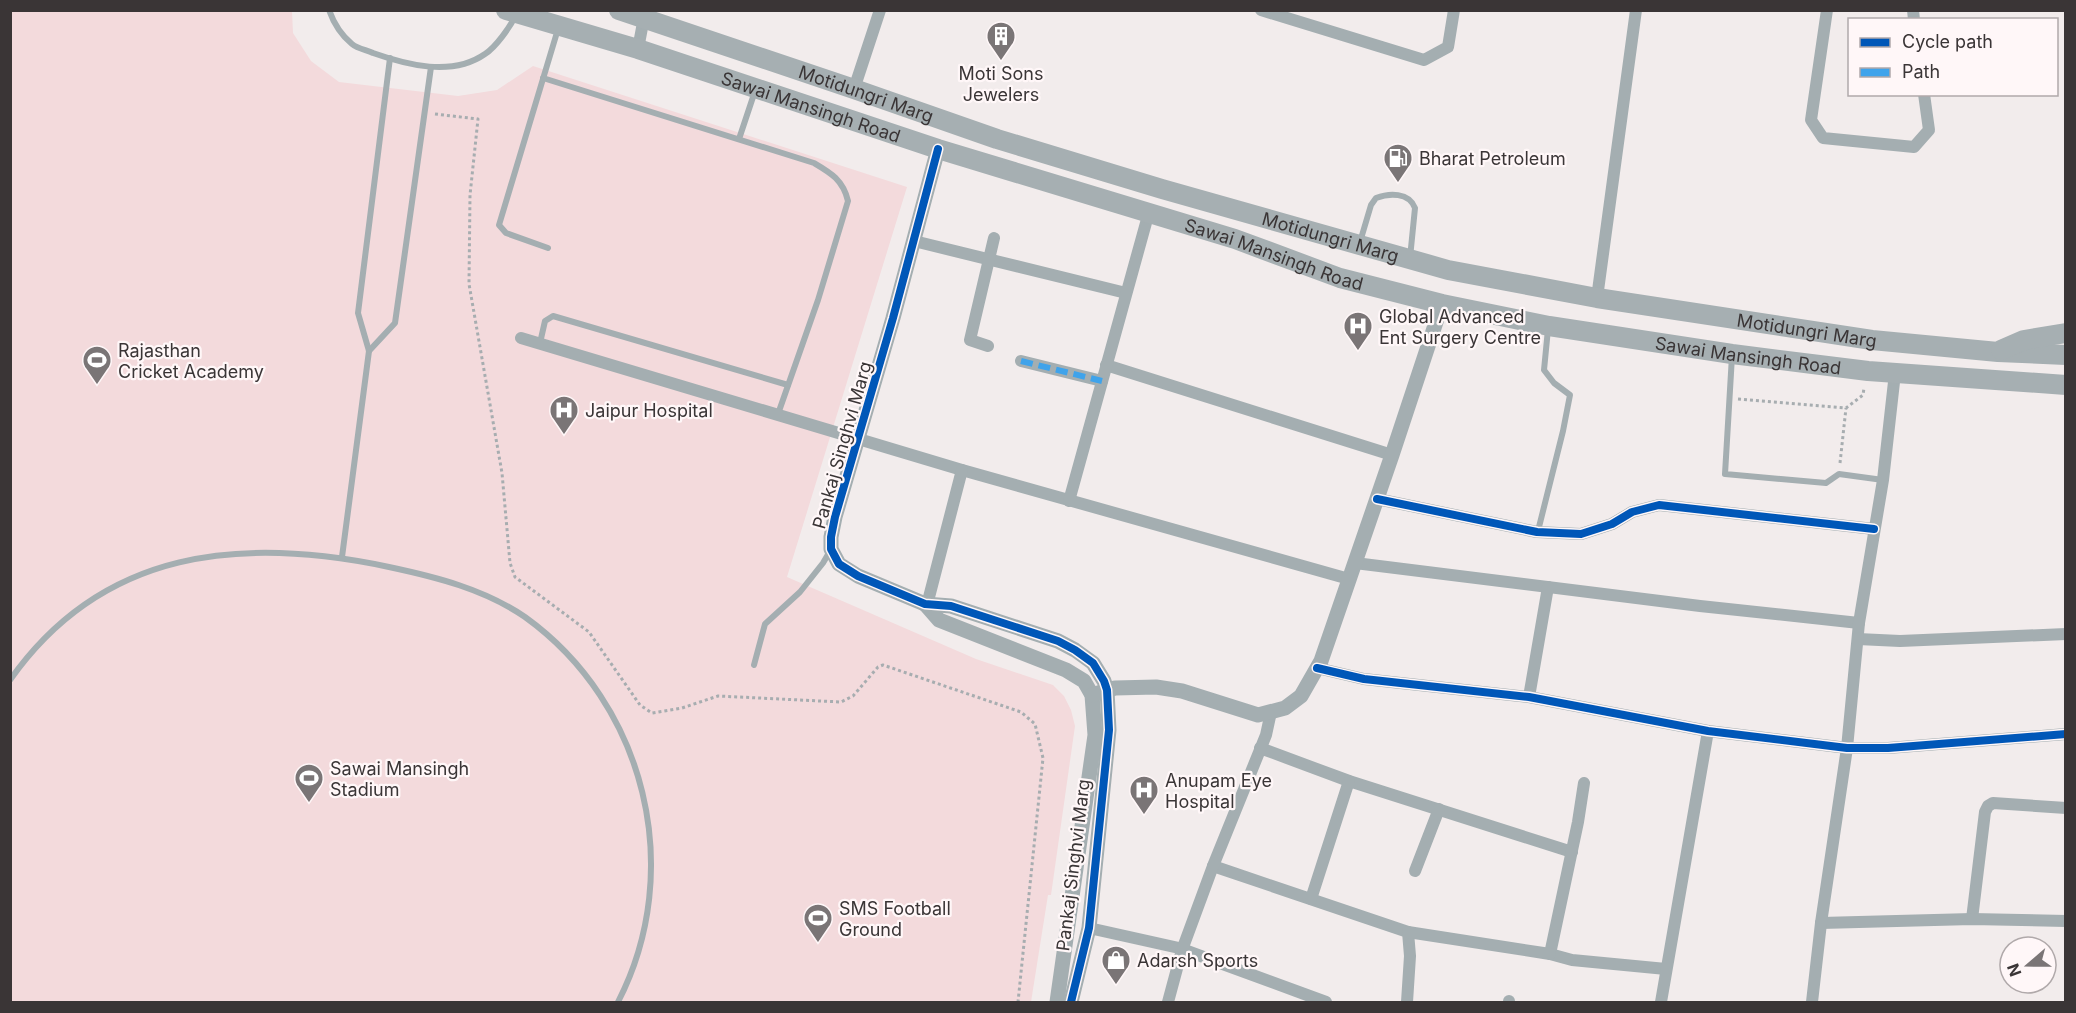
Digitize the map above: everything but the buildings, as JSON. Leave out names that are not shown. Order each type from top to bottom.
[{"type":"main road","name":"Motidungri Marg","points":[[619,10],[644,14],[997,139],[1162,189],[1448,270],[1598,298],[1872,340],[2066,355]]},
{"type":"main road","name":"Sawai Mansingh Road","points":[[511,12],[638,49],[938,149],[1235,239],[1340,278],[1442,304],[1549,326],[1732,354],[1868,371],[2066,385]]},
{"type":"main road","points":[[1998,351],[2024,340],[2066,333]]},
{"type":"street","points":[[854,89],[880,10]]},
{"type":"street","points":[[1260,10],[1424,60],[1448,47],[1454,10]]},
{"type":"street","points":[[1598,298],[1636,10]]},
{"type":"street","points":[[1827,10],[1811,120],[1823,138],[1914,147],[1929,130],[1924,96]]},
{"type":"street","points":[[638,49],[644,14]]},
{"type":"street","name":"Pankaj Singhvi Marg","points":[[938,149],[859,438],[835,517],[831,549],[839,564],[858,576],[924,604],[951,606],[1058,640],[1093,663],[1104,681],[1099,693],[1094,745],[1057,1002]]},
{"type":"street","points":[[1069,501],[1149,212]]},
{"type":"street","points":[[988,346],[970,340],[994,238]]},
{"type":"street","points":[[914,240],[1126,293]]},
{"type":"street","points":[[1099,693],[1121,687],[1156,687],[1182,691],[1258,715],[1285,708],[1301,696],[1317,668],[1355,563],[1442,304]]},
{"type":"street","points":[[521,338],[962,470],[1349,579]]},
{"type":"street","points":[[1021,362],[1102,381]]},
{"type":"street","points":[[1106,365],[1392,455]]},
{"type":"street","points":[[1812,1002],[1821,923],[1847,748],[1859,623],[1882,480],[1895,373]]},
{"type":"street","points":[[924,604],[928,601],[962,470]]},
{"type":"street","points":[[1377,499],[1538,532],[1581,534],[1612,524],[1632,512],[1659,505],[1874,529]]},
{"type":"street","points":[[1355,563],[1700,606],[1859,623]]},
{"type":"street","points":[[1529,697],[1548,587]]},
{"type":"street","name":"Pankaj Singhvi Marg","points":[[924,604],[939,620],[1066,670],[1099,693],[1109,730],[1089,927],[1071,1002]]},
{"type":"street","points":[[1858,639],[1900,641],[2066,634]]},
{"type":"street","points":[[1317,668],[1364,679],[1529,697],[1708,731],[1847,748],[1888,748],[2066,734]]},
{"type":"street","points":[[1168,1002],[1182,950],[1266,735],[1271,712]]},
{"type":"street","points":[[1661,1002],[1708,731]]},
{"type":"street","points":[[1260,748],[1348,781],[1572,852]]},
{"type":"street","points":[[1311,898],[1348,781]]},
{"type":"street","points":[[1550,954],[1584,783]]},
{"type":"street","points":[[1972,919],[1985,812],[1988,806],[1993,803],[2066,808]]},
{"type":"street","points":[[1415,871],[1439,809]]},
{"type":"street","points":[[1213,866],[1408,932],[1550,954],[1572,960],[1666,969]]},
{"type":"street","points":[[1821,923],[1972,919],[2066,921]]},
{"type":"street","points":[[1069,923],[1182,950],[1326,1002]]},
{"type":"street","points":[[1407,1002],[1410,956],[1408,932]]},
{"type":"lane","points":[[330,10],[335,26],[353,46],[390,58],[431,67],[459,65],[485,54],[510,26],[511,12]]},
{"type":"lane","points":[[548,248],[506,233],[499,225],[558,27]]},
{"type":"lane","points":[[342,557],[369,351],[357,313],[390,58]]},
{"type":"lane","points":[[369,351],[395,323],[431,67]]},
{"type":"lane","points":[[543,78],[814,163],[836,177],[845,190],[848,201],[818,300],[778,414]]},
{"type":"lane","points":[[739,139],[756,88]]},
{"type":"lane","points":[[1359,245],[1371,205],[1376,198],[1387,194],[1402,196],[1413,202],[1415,208],[1410,260]]},
{"type":"lane","points":[[540,343],[545,321],[553,316],[788,385]]},
{"type":"lane","points":[[1538,532],[1570,395],[1554,383],[1544,370],[1549,326]]},
{"type":"lane","points":[[1732,354],[1725,474],[1826,483],[1839,474],[1882,480]]},
{"type":"lane","points":[[754,665],[765,624],[800,592],[831,549]]},
{"type":"lane","points":[[10,680],[23,662],[61,623],[103,592],[134,576],[193,558],[230,553],[269,552],[342,557],[425,574],[466,587],[500,602],[524,617],[564,650],[580,667],[605,702],[626,741],[642,787],[650,827],[652,863],[648,911],[643,938],[618,1002]]},
{"type":"path","points":[[425,113],[478,119],[470,195],[469,284],[502,473],[510,563],[515,577],[590,632],[640,705],[652,713],[682,708],[718,696],[841,702],[853,696],[878,667],[884,665],[1021,712],[1035,724],[1043,758],[1018,1002]]},
{"type":"path","points":[[1728,398],[1846,408],[1863,394],[1868,371]]},
{"type":"path","points":[[1839,474],[1846,408]]},
{"type":"shaded area","points":[[11,11],[292,11],[293,33],[311,61],[339,82],[458,96],[497,90],[533,66],[907,187],[787,577],[976,659],[1053,685],[1064,696],[1075,726],[1051,895],[1048,895],[1031,1002],[11,1002]]},
{"type":"marked path","points":[[1021,361],[1102,381]]},
{"type":"cycle path","points":[[938,149],[893,318],[835,517],[831,549],[839,564],[858,576],[925,604],[951,606],[1058,641],[1093,663],[1104,681],[1107,690],[1109,730],[1089,928],[1071,1002]]},
{"type":"cycle path","points":[[1377,499],[1537,532],[1581,534],[1612,524],[1632,512],[1659,505],[1874,529]]},
{"type":"cycle path","points":[[1317,668],[1364,679],[1529,697],[1708,731],[1847,748],[1888,748],[2066,734]]},
{"type":"place","name":"Moti Sons Jewelers","points":[[1001,62]]},
{"type":"place","name":"Bharat Petroleum","points":[[1398,184]]},
{"type":"place","name":"Global Advanced Ent Surgery Centre","points":[[1358,352]]},
{"type":"place","name":"Rajasthan Cricket Academy","points":[[97,386]]},
{"type":"place","name":"Jaipur Hospital","points":[[564,436]]},
{"type":"place","name":"Sawai Mansingh Stadium","points":[[309,804]]},
{"type":"place","name":"Anupam Eye Hospital","points":[[1144,816]]},
{"type":"place","name":"SMS Football Ground","points":[[818,944]]},
{"type":"place","name":"Adarsh Sports","points":[[1116,986]]}]
